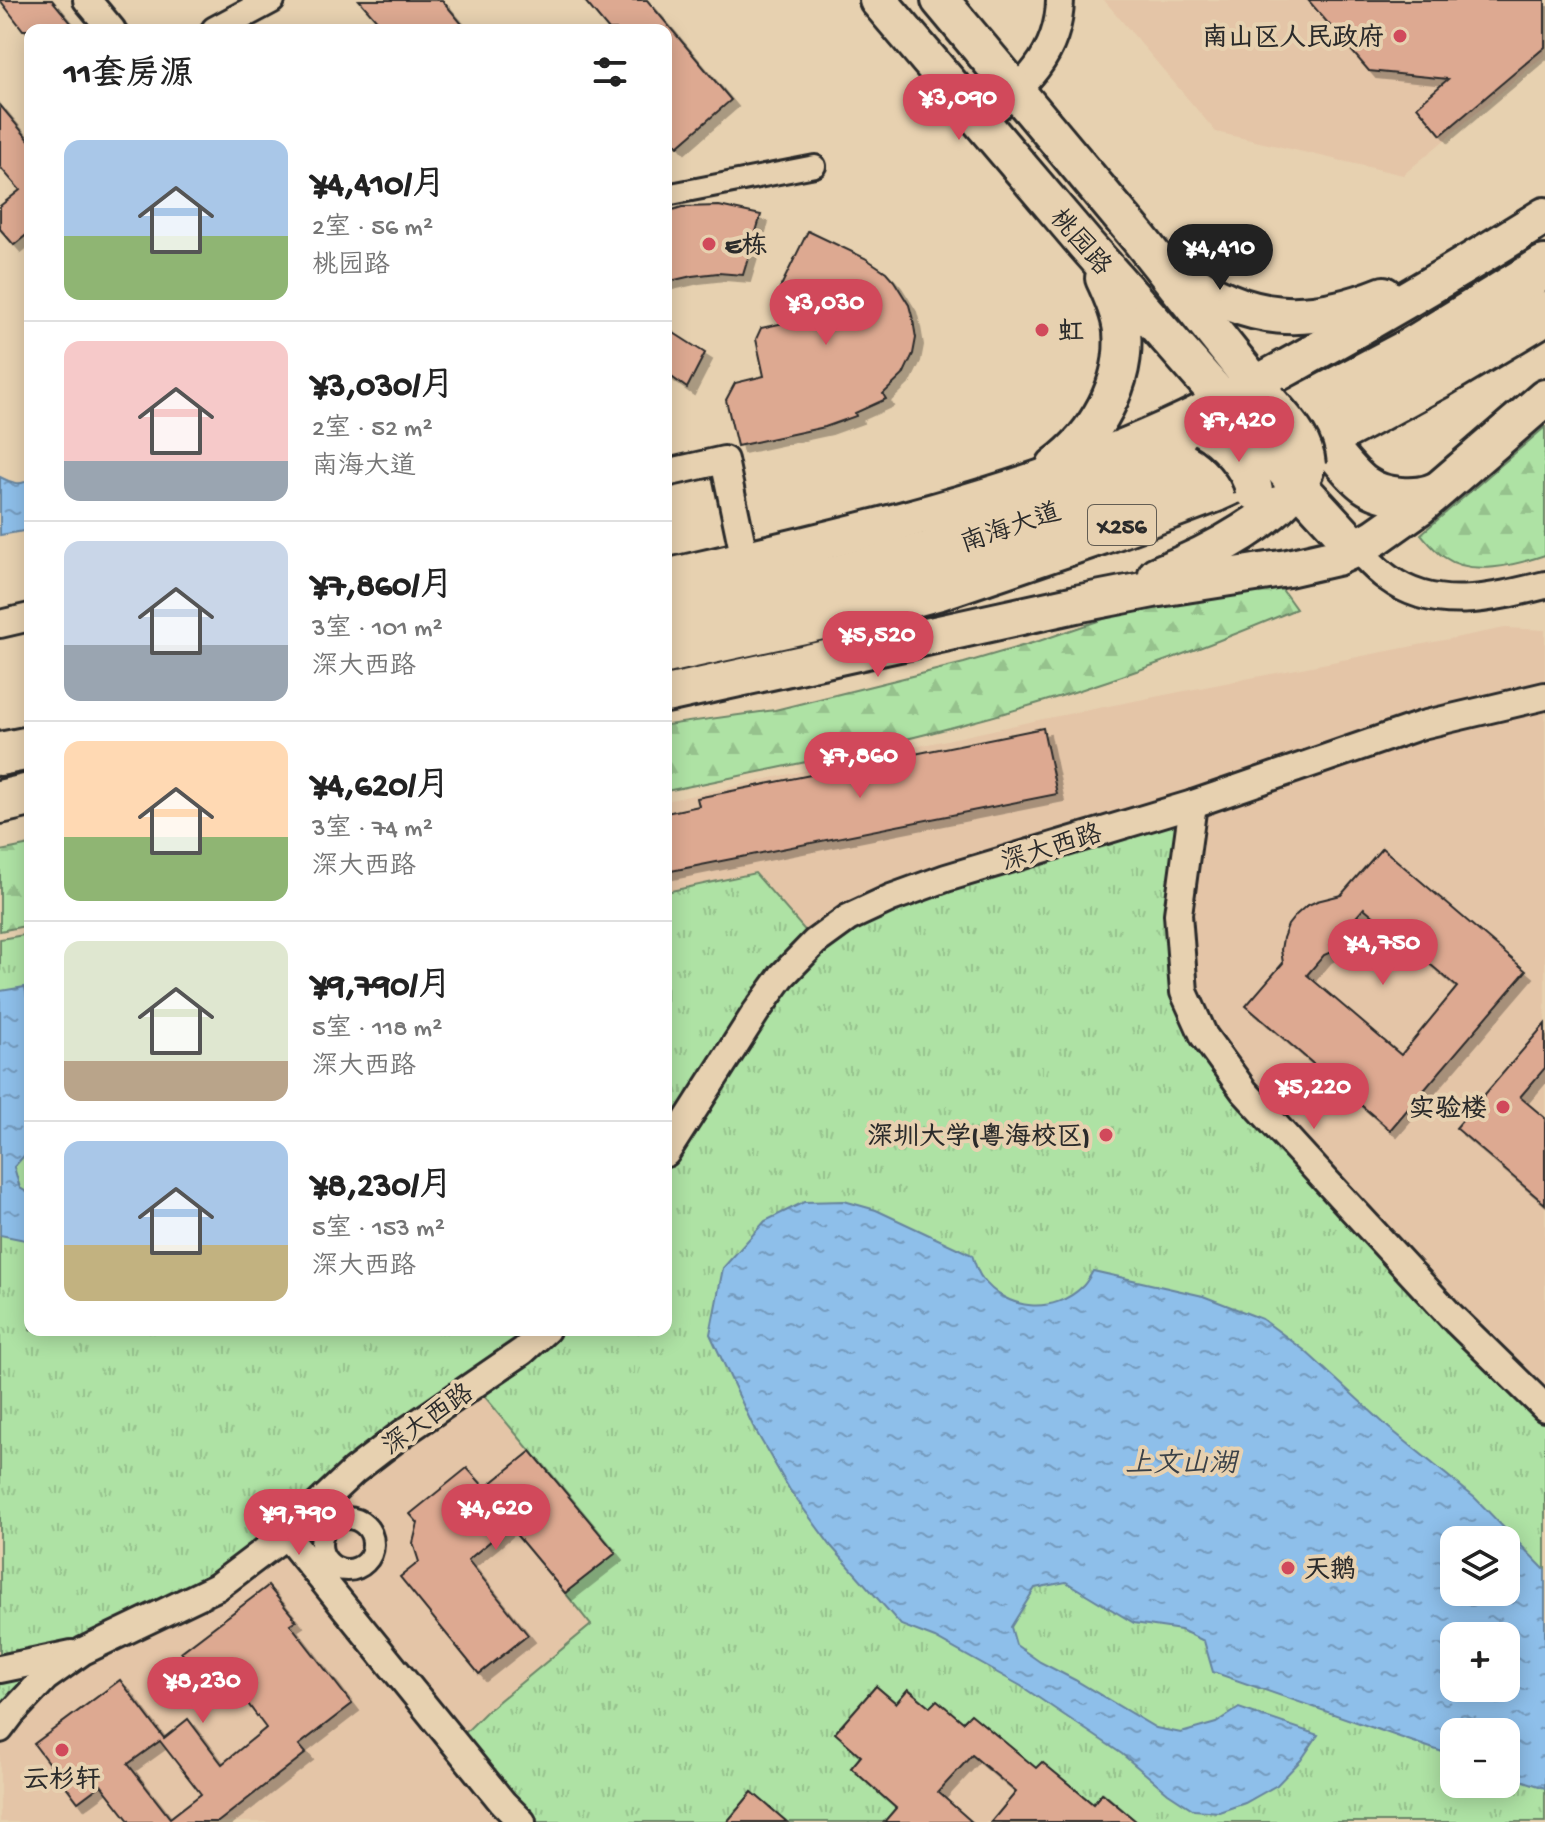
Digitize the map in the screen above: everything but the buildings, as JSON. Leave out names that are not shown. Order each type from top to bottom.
[{"type":"main road","name":"桃园路","points":[[878,0],[1086,245],[1254,396]]},
{"type":"main road","name":"桃园路","points":[[940,0],[1138,237],[1254,396]]},
{"type":"main road","points":[[672,577],[879,528],[1037,479],[1254,396],[1545,216]]},
{"type":"main road","points":[[1138,237],[1164,262],[1212,295],[1233,305],[1276,314],[1303,315],[1332,311],[1376,298],[1482,256]]},
{"type":"main road","points":[[1037,479],[1083,442],[1113,390],[1122,359],[1122,331],[1115,303],[1086,245]]},
{"type":"main road","name":"南海大道","points":[[672,614],[929,553],[1019,525],[1195,458],[1265,427],[1398,357],[1545,267]]},
{"type":"main road","name":"南海大道","points":[[672,651],[855,611],[940,588],[1216,490],[1363,418],[1545,313]]},
{"type":"main road","points":[[1254,396],[1302,444],[1307,469],[1356,548]]},
{"type":"main road","points":[[1225,543],[1248,513],[1254,491],[1246,471],[1221,440],[1254,396]]},
{"type":"main road","points":[[672,693],[1076,604],[1336,557],[1393,525],[1545,398]]},
{"type":"main road","points":[[1307,469],[1353,474],[1375,492],[1387,495],[1416,497],[1441,488]]},
{"type":"main road","points":[[1076,604],[1171,569],[1225,543],[1285,499],[1307,469]]},
{"type":"main road","points":[[0,753],[24,747]]},
{"type":"main road","points":[[0,802],[24,796]]},
{"type":"street","points":[[87,0],[107,24]]},
{"type":"street","points":[[226,24],[271,0]]},
{"type":"street","points":[[981,121],[1035,72],[1057,28],[1060,0]]},
{"type":"street","points":[[672,194],[815,166]]},
{"type":"street","points":[[672,472],[724,460],[745,560]]},
{"type":"street","points":[[1356,548],[1390,580],[1413,592],[1440,599],[1481,599],[1545,585]]},
{"type":"street","points":[[0,624],[24,618]]},
{"type":"street","name":"深大西路","points":[[672,1144],[782,976],[815,942],[848,918],[946,878],[1193,804],[1422,725],[1545,696]]},
{"type":"street","points":[[1193,804],[1178,914],[1184,992],[1204,1036],[1244,1091],[1330,1185],[1451,1316],[1545,1408]]},
{"type":"street","name":"深大西路","points":[[0,1729],[45,1678],[83,1651],[217,1587],[286,1535],[354,1471],[523,1351],[539,1336]]},
{"type":"street","points":[[286,1535],[493,1791],[522,1822]]},
{"type":"street","points":[[0,1669],[83,1651]]},
{"type":"shaded area","points":[[1104,0],[1545,0],[1545,55],[1403,175],[1216,132]]},
{"type":"shaded area","name":"深圳大学(粤海校区)","points":[[1505,628],[1545,630],[1545,1822],[0,1822],[0,939],[24,935],[24,1336],[672,1336],[672,800],[1043,719]]},
{"type":"green space","points":[[1545,427],[1545,555],[1480,568],[1455,563],[1441,555],[1421,534]]},
{"type":"green space","points":[[1261,560],[1296,609],[1128,674],[1043,702],[848,753],[672,790],[672,724],[775,710],[964,663],[1151,603]]},
{"type":"green space","name":"深圳大学(粤海校区)","points":[[1193,804],[1178,914],[1204,1036],[1545,1408],[1545,1822],[1137,1822],[1103,1793],[1093,1804],[1042,1762],[1036,1768],[971,1714],[963,1722],[937,1700],[930,1707],[909,1689],[896,1703],[876,1686],[835,1733],[861,1756],[851,1768],[896,1808],[884,1822],[787,1822],[752,1792],[727,1822],[522,1822],[454,1744],[488,1710],[591,1625],[565,1593],[615,1552],[475,1385],[286,1535],[83,1651],[0,1729],[0,939],[24,935],[24,1336],[672,1336],[672,891],[755,873],[815,942],[848,918]]},
{"type":"green space","points":[[24,846],[24,926],[0,931],[0,851]]},
{"type":"water","points":[[0,477],[11,482],[24,482],[24,531],[0,535]]},
{"type":"water","points":[[24,987],[24,1156],[14,1167],[20,1188],[24,1190],[24,1240],[0,1235],[0,991]]},
{"type":"water","name":"上文山湖","points":[[844,1201],[876,1210],[972,1255],[980,1276],[992,1289],[1017,1303],[1045,1305],[1058,1302],[1083,1286],[1093,1271],[1203,1296],[1262,1319],[1304,1350],[1389,1428],[1475,1498],[1502,1526],[1440,1526],[1440,1606],[1520,1606],[1520,1544],[1545,1570],[1545,1788],[1520,1780],[1520,1718],[1440,1718],[1440,1751],[1213,1672],[1204,1641],[1181,1630],[1134,1623],[1066,1582],[1035,1588],[1011,1627],[1016,1645],[1156,1728],[1181,1733],[1216,1723],[1239,1708],[1318,1735],[1301,1760],[1277,1785],[1245,1803],[1219,1812],[1194,1810],[1168,1793],[1122,1754],[1021,1686],[935,1638],[901,1625],[831,1546],[791,1492],[753,1426],[710,1334],[723,1268],[765,1221],[804,1202]]},
{"type":"place","name":"南山区人民政府","points":[[1400,36]]},
{"type":"place","name":"E栋","points":[[709,244]]},
{"type":"place","name":"虹","points":[[1042,330]]},
{"type":"place","name":"实验楼","points":[[1503,1107]]},
{"type":"place","name":"深圳大学(粤海校区)","points":[[1106,1135]]},
{"type":"place","name":"天鹅","points":[[1288,1568]]},
{"type":"place","name":"云杉轩","points":[[62,1750]]}]
